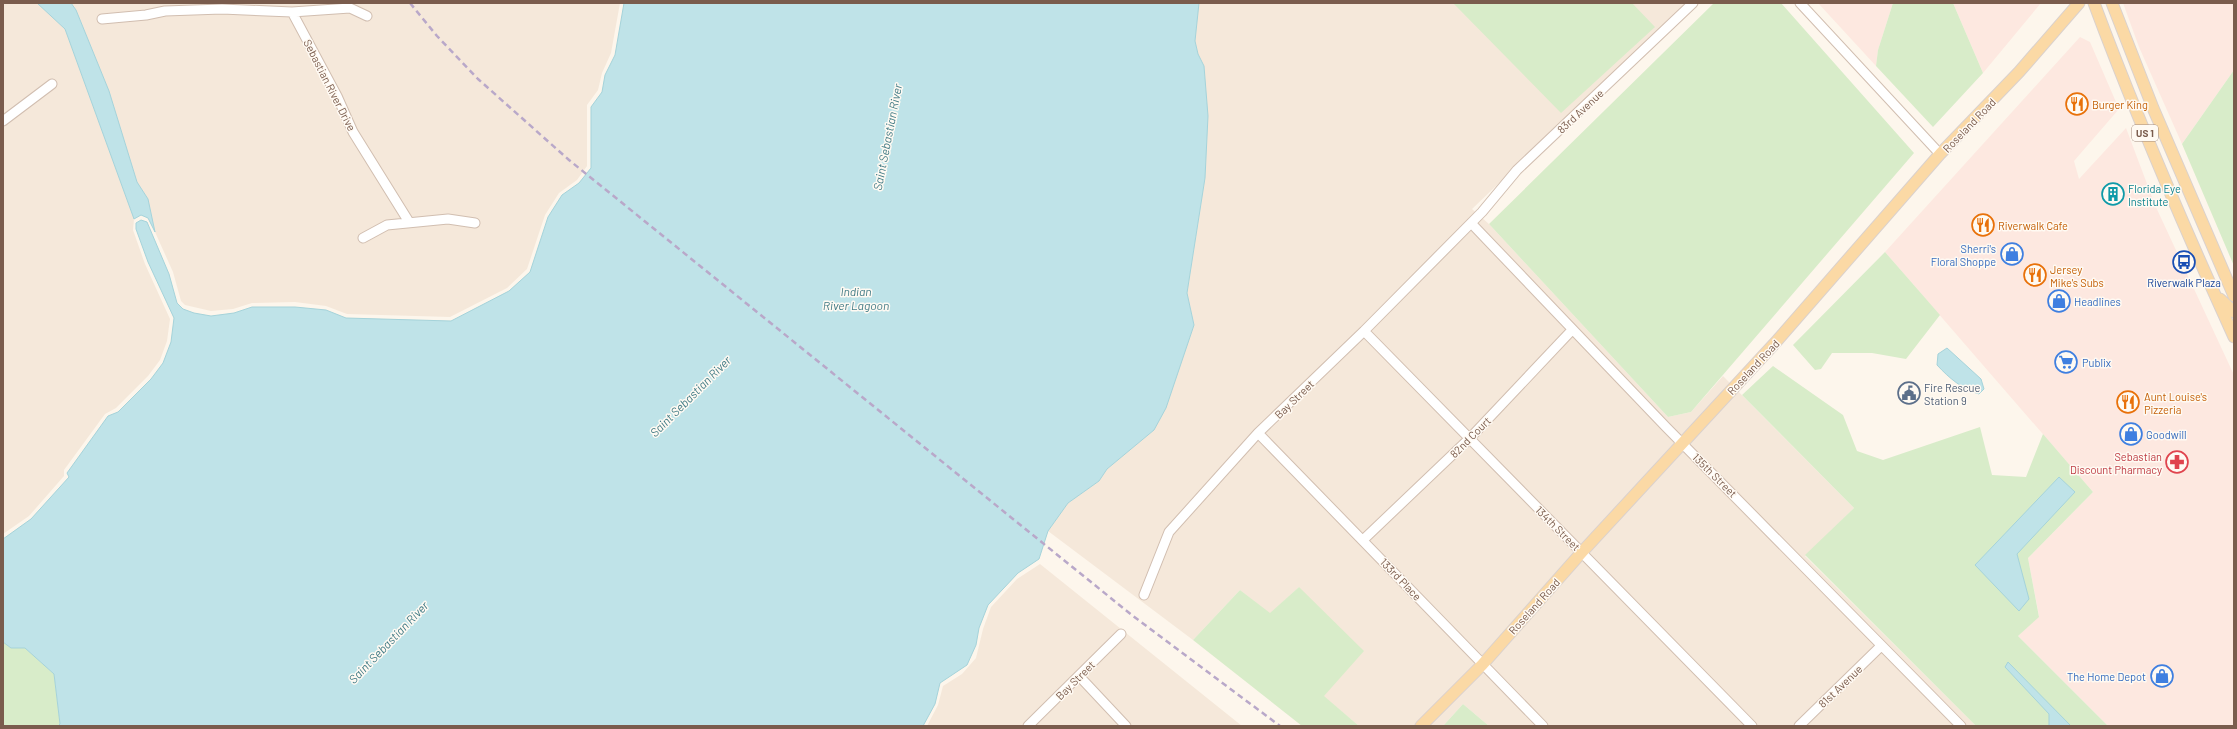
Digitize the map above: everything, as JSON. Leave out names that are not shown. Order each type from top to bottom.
[{"type":"main road","name":"Roseland Road","points":[[1421,726],[1482,665],[1682,442],[1775,344],[1940,154],[2014,77],[2079,3]]},
{"type":"main road","name":"US 1","points":[[2094,3],[2135,110],[2234,336]]},
{"type":"main road","name":"US 1","points":[[2112,3],[2155,115],[2234,296]]},
{"type":"main road","points":[[2214,293],[2234,312]]},
{"type":"street","points":[[1800,3],[1940,154]]},
{"type":"street","name":"83rd Avenue","points":[[1471,223],[1517,170],[1687,5]]},
{"type":"street","points":[[102,19],[220,6],[292,12],[350,8],[367,16]]},
{"type":"street","name":"Sebastian River Drive","points":[[292,12],[337,96],[353,132],[409,222]]},
{"type":"street","points":[[3,121],[52,84]]},
{"type":"street","points":[[363,238],[387,225],[409,222],[448,219],[475,223]]},
{"type":"street","name":"135th Street","points":[[1471,223],[1572,330],[1961,726]]},
{"type":"street","name":"Bay Street","points":[[1144,595],[1169,532],[1258,433],[1364,331],[1471,223]]},
{"type":"street","name":"82nd Court","points":[[1363,540],[1470,438],[1572,330]]},
{"type":"street","name":"134th Street","points":[[1364,331],[1752,726]]},
{"type":"street","name":"133rd Place","points":[[1258,433],[1543,726]]},
{"type":"street","name":"Bay Street","points":[[1028,726],[1080,677],[1120,634]]},
{"type":"street","name":"81st Avenue","points":[[1799,726],[1881,646]]},
{"type":"street","points":[[1080,677],[1126,726]]},
{"type":"shaded area","points":[[3,3],[37,3],[65,29],[134,219],[133,230],[145,264],[170,319],[167,341],[160,360],[148,376],[116,408],[105,414],[64,470],[64,476],[29,516],[3,534]]},
{"type":"shaded area","points":[[71,3],[620,3],[611,53],[602,73],[598,90],[587,105],[587,166],[577,180],[559,193],[545,215],[527,269],[507,288],[450,317],[347,314],[326,306],[295,302],[252,303],[233,309],[211,311],[185,305],[181,301],[173,272],[155,232],[148,199],[137,182],[109,91],[76,10]]},
{"type":"shaded area","points":[[1199,3],[1683,3],[1685,5],[1472,209],[1489,224],[1668,417],[1691,412],[1723,376],[1854,508],[1805,556],[1976,726],[1489,726],[1463,704],[1443,726],[1359,726],[1323,696],[1299,587],[1270,614],[1240,590],[1193,640],[1048,531],[1068,503],[1099,481],[1107,469],[1154,430],[1194,325],[1187,293],[1205,178],[1208,116],[1204,66],[1198,54],[1195,41]]},
{"type":"shaded area","points":[[1818,3],[1893,3],[1878,50],[1876,66]]},
{"type":"shaded area","points":[[1953,3],[2041,3],[1983,73]]},
{"type":"shaded area","points":[[2123,3],[2234,3],[2234,70],[2182,144],[2139,47]]},
{"type":"shaded area","points":[[2080,37],[2090,42],[2119,109],[2074,161],[2079,179],[2126,128],[2155,205],[2234,375],[2234,726],[2108,726],[2018,636],[2039,616],[2028,558],[2093,492],[1885,252]]},
{"type":"shaded area","points":[[1040,564],[1242,726],[927,726],[938,705],[943,686],[962,674],[976,658],[983,629],[991,607],[1017,579]]},
{"type":"green space","points":[[1453,3],[1632,3],[1655,27],[1561,113]]},
{"type":"green space","points":[[1714,3],[1781,3],[1914,153],[1691,412],[1668,417],[1489,224]]},
{"type":"green space","points":[[1893,3],[1953,3],[1983,73],[1933,127],[1876,66],[1878,50]]},
{"type":"green space","points":[[2234,70],[2234,266],[2182,144]]},
{"type":"green space","points":[[1885,252],[1940,315],[1906,359],[1872,353],[1832,353],[1821,369],[1815,370],[1793,345]]},
{"type":"green space","points":[[1773,366],[1843,415],[1857,451],[1883,460],[1980,427],[1992,475],[2026,477],[2043,434],[2093,492],[2028,558],[2039,617],[2018,636],[2108,726],[1976,726],[1805,555],[1854,508],[1742,395]]},
{"type":"green space","points":[[1299,587],[1364,651],[1324,696],[1359,726],[1302,726],[1193,640],[1240,590],[1270,613]]},
{"type":"green space","points":[[3,642],[11,648],[25,648],[54,674],[60,724],[58,726],[3,726]]},
{"type":"green space","points":[[1463,704],[1489,726],[1443,726]]},
{"type":"water","points":[[37,3],[71,3],[76,10],[109,91],[137,182],[148,199],[155,232],[148,218],[141,215],[134,219],[65,29]]},
{"type":"water","name":"Indian River Lagoon","points":[[624,3],[1199,3],[1195,41],[1198,54],[1204,66],[1208,116],[1205,178],[1187,293],[1194,325],[1166,408],[1154,430],[1107,469],[1099,481],[1068,503],[1048,531],[1039,559],[1018,573],[988,605],[979,628],[976,645],[967,665],[940,683],[935,704],[923,726],[58,726],[60,724],[54,674],[25,648],[11,648],[3,642],[3,539],[31,519],[69,477],[67,473],[108,416],[118,412],[151,379],[163,363],[171,342],[174,318],[148,262],[136,229],[136,223],[141,220],[147,222],[169,274],[177,303],[183,309],[194,313],[211,316],[234,313],[252,307],[295,307],[326,310],[346,318],[451,321],[509,291],[530,272],[548,217],[562,195],[579,183],[591,168],[591,107],[602,92],[605,75],[615,55]]},
{"type":"water","points":[[1947,348],[1981,379],[1984,389],[1979,394],[1956,382],[1937,365],[1938,354]]},
{"type":"water","points":[[2059,477],[2075,492],[2017,554],[2029,599],[2019,611],[1975,565]]},
{"type":"water","points":[[2008,662],[2071,726],[2049,726],[2049,714],[2005,667]]},
{"type":"railway","points":[[410,3],[437,36],[478,79],[569,160],[1133,616],[1280,726]]},
{"type":"place","name":"Burger King","points":[[2077,104]]},
{"type":"place","name":"Florida Eye Institute","points":[[2113,194]]},
{"type":"place","name":"Riverwalk Cafe","points":[[1983,225]]},
{"type":"place","name":"Sherri's Floral Shoppe","points":[[2012,254]]},
{"type":"place","name":"Riverwalk Plaza","points":[[2184,262]]},
{"type":"place","name":"Jersey Mike's Subs","points":[[2035,275]]},
{"type":"place","name":"Headlines","points":[[2059,301]]},
{"type":"place","name":"Publix","points":[[2066,362]]},
{"type":"place","name":"Fire Rescue Station 9","points":[[1909,393]]},
{"type":"place","name":"Aunt Louise's Pizzeria","points":[[2128,402]]},
{"type":"place","name":"Goodwill","points":[[2131,434]]},
{"type":"place","name":"Sebastian Discount Pharmacy","points":[[2177,462]]},
{"type":"place","name":"The Home Depot","points":[[2162,676]]},
{"type":"water label","name":"Saint Sebastian River","points":[[887,137]]},
{"type":"water label","name":"Saint Sebastian River","points":[[690,396]]},
{"type":"water label","name":"Saint Sebastian River","points":[[388,642]]}]
